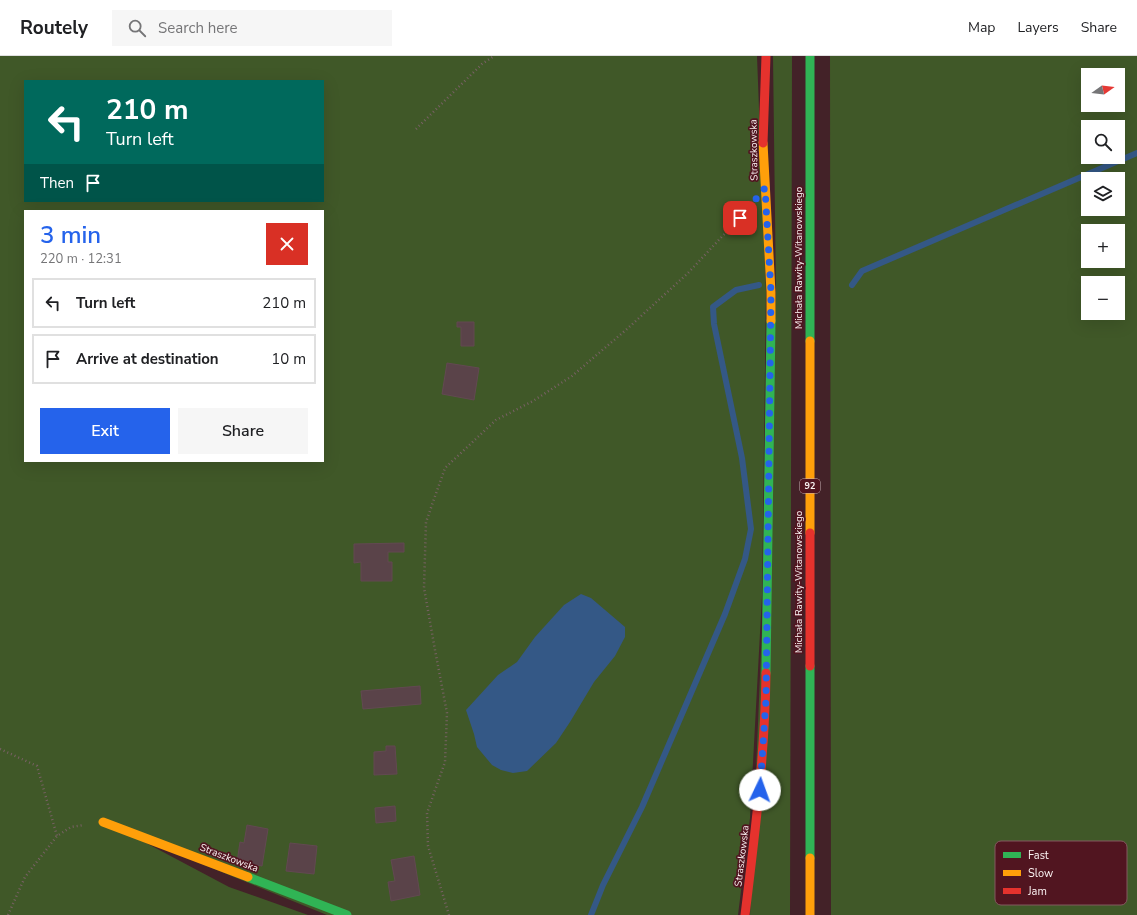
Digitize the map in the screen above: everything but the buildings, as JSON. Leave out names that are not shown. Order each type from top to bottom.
[{"type":"street","name":"Straszkowska","points":[[745,915],[759,805],[766,699],[771,292],[763,152],[766,56]]},
{"type":"street","name":"Michała Rawity-Witanowskiego","points":[[810,56],[810,915]]},
{"type":"street","name":"Straszkowska","points":[[103,822],[347,915]]},
{"type":"path","points":[[416,129],[482,64],[494,56]]},
{"type":"path","points":[[449,915],[428,846],[427,813],[445,762],[447,713],[424,588],[426,522],[445,468],[496,420],[533,401],[572,376],[627,329],[688,273],[740,218],[765,188]]},
{"type":"path","points":[[0,749],[37,766],[57,836]]},
{"type":"path","points":[[8,915],[25,877],[57,836],[71,827],[103,822]]},
{"type":"green space","points":[[0,56],[757,56],[766,292],[762,596],[750,818],[738,915],[327,915],[131,835],[229,887],[308,915],[0,915]]},
{"type":"green space","points":[[773,56],[792,56],[790,915],[750,915],[776,292]]},
{"type":"green space","points":[[830,56],[1137,56],[1137,915],[831,915]]},
{"type":"water","points":[[581,594],[591,598],[625,627],[625,637],[615,656],[594,682],[556,743],[527,771],[513,773],[501,770],[492,765],[477,747],[466,710],[498,675],[517,662],[535,637],[564,605]]},
{"type":"waterway","points":[[852,285],[862,271],[1137,153]]},
{"type":"waterway","points":[[591,915],[603,885],[642,807],[725,614],[745,559],[751,529],[742,458],[714,324],[713,307],[736,290],[759,285]]},
{"type":"traffic: fast","points":[[810,56],[810,341]]},
{"type":"traffic: fast","points":[[766,673],[771,321]]},
{"type":"traffic: fast","points":[[810,666],[810,858]]},
{"type":"traffic: fast","points":[[248,877],[347,915]]},
{"type":"traffic: slow","points":[[763,143],[771,292],[771,321]]},
{"type":"traffic: slow","points":[[810,341],[810,533]]},
{"type":"traffic: slow","points":[[103,822],[248,877]]},
{"type":"traffic: slow","points":[[810,858],[810,915]]},
{"type":"traffic: jam","points":[[763,143],[766,56]]},
{"type":"traffic: jam","points":[[810,533],[810,666]]},
{"type":"traffic: jam","points":[[745,915],[762,764],[766,673]]},
{"type":"route","points":[[740,218],[765,188],[771,292],[766,699],[760,790]]}]
